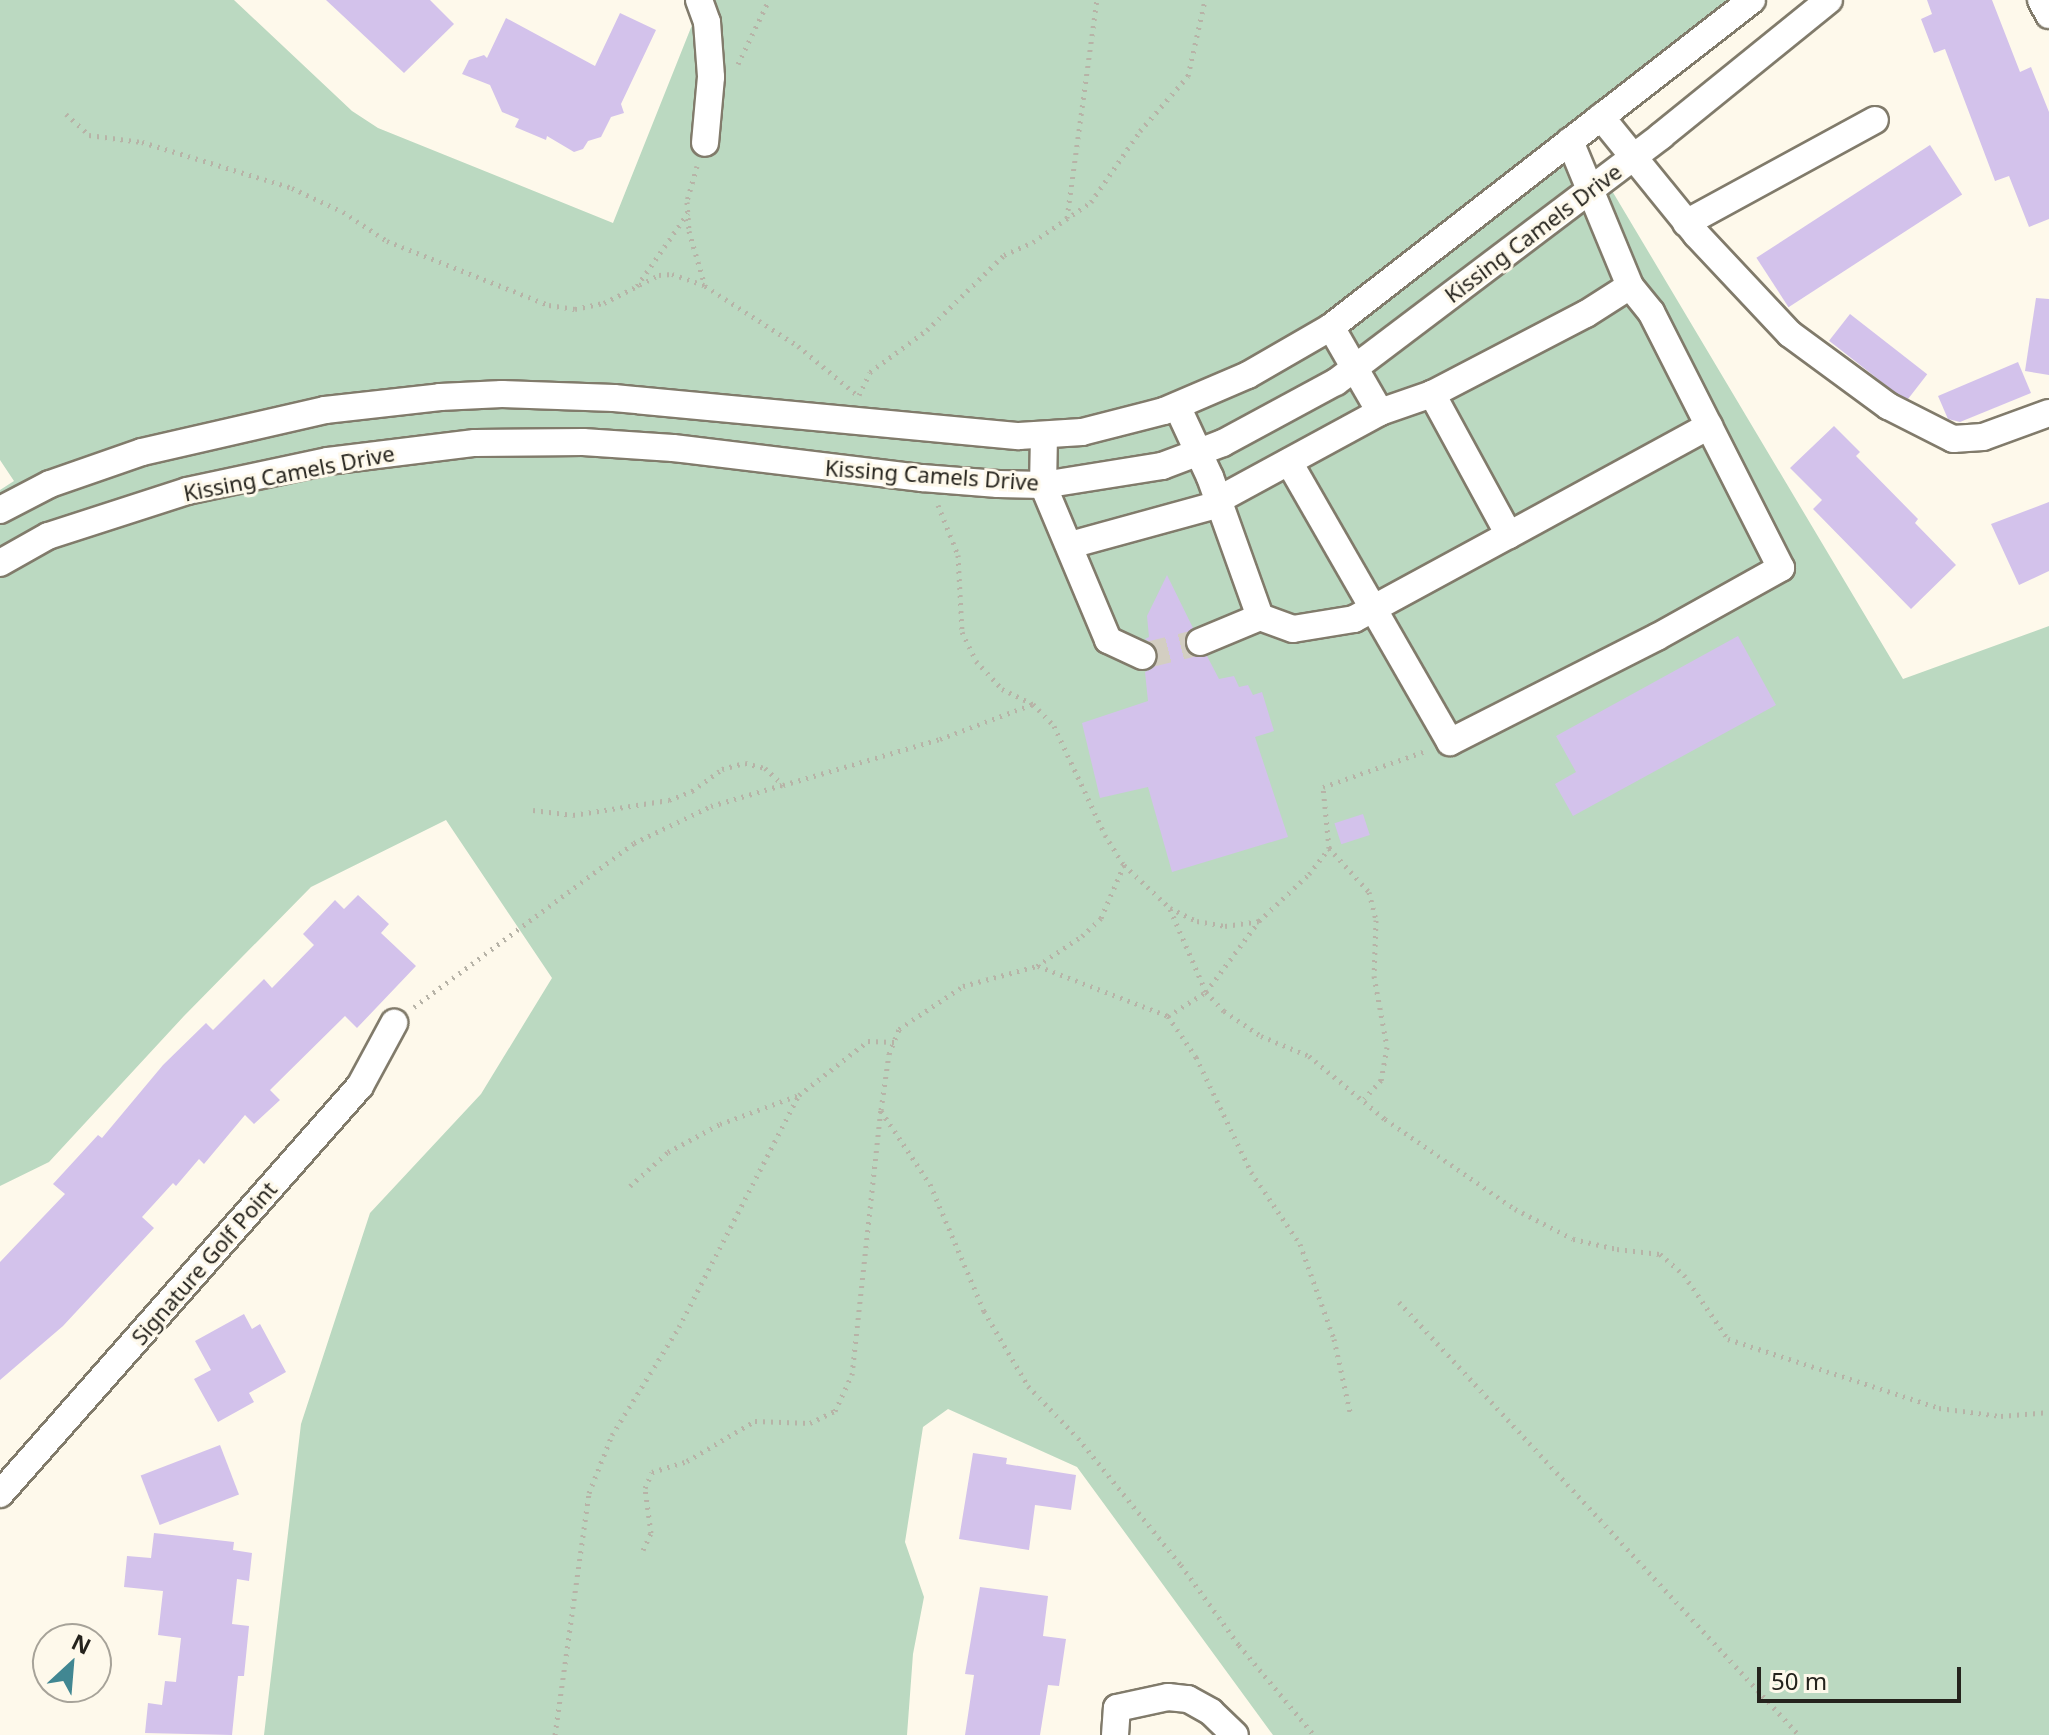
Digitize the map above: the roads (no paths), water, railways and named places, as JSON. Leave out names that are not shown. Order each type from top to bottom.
[{"type":"street","points":[[699,0],[707,22],[711,77],[705,143]]},
{"type":"street","name":"Kissing Camels Drive","points":[[0,510],[50,484],[142,452],[325,410],[440,397],[502,394],[614,398],[948,432],[1044,435],[1082,432],[1177,406],[1248,375],[1331,327],[1752,0]]},
{"type":"street","name":"Kissing Camels Drive","points":[[0,563],[48,536],[187,491],[328,461],[475,443],[583,442],[673,448],[922,478],[1043,485],[1162,466],[1199,453],[1336,382],[1631,158],[1829,0]]},
{"type":"street","points":[[2041,0],[2049,15]]},
{"type":"street","points":[[1601,117],[1686,223],[1790,334],[1888,406],[1953,439],[1983,437],[2049,413]]},
{"type":"street","points":[[1686,223],[1875,120]]},
{"type":"street","points":[[1289,462],[1450,742],[1657,637],[1781,568],[1651,312],[1630,286],[1570,141]]},
{"type":"street","points":[[1070,545],[1219,502],[1380,412],[1432,394],[1586,314],[1630,286]]},
{"type":"street","points":[[1331,327],[1380,412]]},
{"type":"street","points":[[1432,394],[1509,535]]},
{"type":"street","points":[[1177,406],[1219,502],[1260,617]]},
{"type":"street","points":[[1200,642],[1260,617],[1293,629],[1354,619],[1709,426]]},
{"type":"street","points":[[1044,435],[1043,485],[1108,640],[1143,656]]},
{"type":"street","name":"Signature Golf Point","points":[[0,1494],[360,1086],[394,1023]]},
{"type":"street","points":[[1115,1735],[1117,1708],[1168,1697],[1188,1699],[1211,1712],[1235,1735]]},
{"type":"tunnel","points":[[1143,656],[1200,642]]}]
